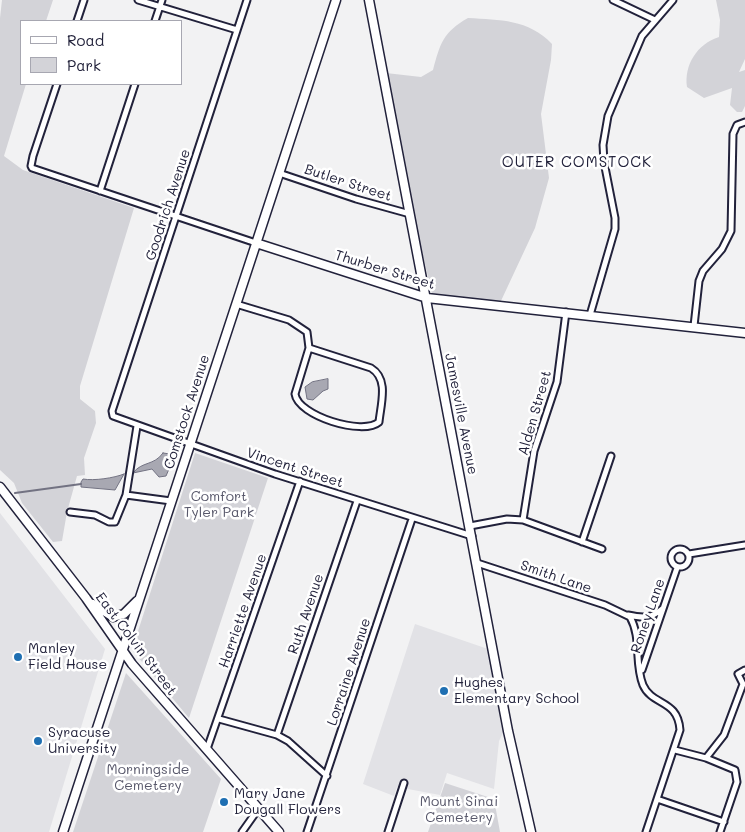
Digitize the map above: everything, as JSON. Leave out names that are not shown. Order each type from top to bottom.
[{"type":"street","points":[[77,20],[84,0]]},
{"type":"street","points":[[138,0],[237,30]]},
{"type":"street","points":[[155,20],[162,0]]},
{"type":"street","name":"Goodrich Avenue","points":[[113,416],[112,411],[247,0]]},
{"type":"street","name":"Comstock Avenue","points":[[63,832],[336,0]]},
{"type":"street","name":"Jamesville Avenue","points":[[369,0],[508,731],[531,832]]},
{"type":"street","points":[[613,0],[655,20]]},
{"type":"street","points":[[590,315],[615,229],[615,218],[604,162],[604,132],[612,104],[642,36],[673,0]]},
{"type":"street","name":"Thurber Street","points":[[57,85],[33,156],[32,168],[100,192],[427,298],[745,333]]},
{"type":"street","points":[[100,192],[135,85]]},
{"type":"street","points":[[694,326],[699,281],[703,271],[722,249],[731,231],[733,134],[737,125],[745,122]]},
{"type":"street","name":"Butler Street","points":[[279,173],[410,214]]},
{"type":"street","points":[[236,304],[289,320],[307,332],[309,348],[294,394],[299,405],[326,419],[349,425],[367,428],[379,422],[382,382],[379,373],[371,368],[309,348]]},
{"type":"street","name":"Alden Street","points":[[523,520],[534,451],[557,382],[566,312]]},
{"type":"street","name":"Vincent Street","points":[[113,416],[137,426],[357,501],[472,536]]},
{"type":"street","points":[[70,512],[95,515],[112,523],[126,495],[137,426]]},
{"type":"street","points":[[582,542],[612,456]]},
{"type":"street","name":"Harriette Avenue","points":[[207,749],[300,481]]},
{"type":"street","name":"East Colvin Street","points":[[0,487],[86,598],[123,650],[279,832]]},
{"type":"street","points":[[126,495],[171,501]]},
{"type":"street","name":"Ruth Avenue","points":[[277,734],[357,501]]},
{"type":"street","name":"Lorraine Avenue","points":[[308,832],[412,519]]},
{"type":"street","points":[[470,526],[508,519],[523,520],[602,550]]},
{"type":"street","name":"Roney Lane","points":[[677,568],[673,564],[673,553],[682,549],[689,554],[745,544]]},
{"type":"street","name":"Roney Lane","points":[[641,672],[677,568],[687,563],[689,554]]},
{"type":"street","name":"Smith Lane","points":[[477,563],[628,614],[647,618],[654,616],[662,609]]},
{"type":"street","points":[[86,598],[113,616],[124,614],[140,598]]},
{"type":"street","points":[[628,614],[634,623],[637,636],[642,683],[647,692],[666,704],[677,715],[680,730],[675,750],[646,832]]},
{"type":"street","points":[[706,758],[724,734],[744,684],[738,674],[745,670]]},
{"type":"street","points":[[219,718],[277,734],[288,741],[327,776]]},
{"type":"street","points":[[675,750],[706,758],[732,768],[737,773],[737,782],[720,832]]},
{"type":"street","points":[[388,832],[404,783]]},
{"type":"street","points":[[657,799],[724,822]]},
{"type":"street","points":[[242,832],[259,808]]},
{"type":"shaded area","points":[[328,379],[328,389],[313,400],[307,399],[305,387],[312,382]]},
{"type":"shaded area","points":[[163,453],[170,454],[169,469],[166,476],[159,477],[152,469],[133,473],[140,467],[156,460]]},
{"type":"shaded area","points":[[124,474],[115,490],[81,487],[83,479],[104,479]]},
{"type":"shaded area","name":"Syracuse University","points":[[0,513],[105,649],[49,832],[0,832]]},
{"type":"shaded area","name":"Hughes Elementary School","points":[[415,624],[488,649],[503,733],[499,741],[494,789],[447,773],[440,795],[397,787],[394,796],[363,784]]},
{"type":"green space","points":[[2,0],[53,0],[46,20],[20,20],[20,85],[26,85],[4,156],[23,170],[134,208],[80,386],[80,399],[95,411],[96,423],[84,458],[85,475],[77,476],[67,512],[62,541],[53,542],[22,503],[14,483],[0,470],[0,18]]},
{"type":"green space","points":[[716,0],[745,0],[745,59],[739,72],[745,70],[745,106],[742,112],[737,112],[730,105],[732,88],[704,98],[687,87],[688,71],[694,56],[704,45],[719,37],[720,20]]},
{"type":"green space","points":[[468,18],[513,22],[523,25],[543,36],[552,44],[541,114],[549,178],[535,228],[500,303],[448,299],[432,294],[412,209],[386,73],[421,77],[433,70],[438,53],[448,34],[453,28]]},
{"type":"green space","name":"Comfort Tyler Park","points":[[195,453],[268,478],[189,718],[132,650]]},
{"type":"green space","name":"Morningside Cemetery","points":[[126,673],[221,779],[203,832],[73,832]]},
{"type":"green space","name":"Mount Sinai Cemetery","points":[[445,783],[494,799],[500,832],[428,832]]},
{"type":"waterway","points":[[15,493],[81,484]]},
{"type":"place","name":"Manley Field House","points":[[18,657]]},
{"type":"place","name":"Hughes Elementary School","points":[[444,691]]},
{"type":"place","name":"Syracuse University","points":[[38,741]]},
{"type":"place","name":"Mary Jane Dougall Flowers","points":[[224,802]]},
{"type":"district","name":"OUTER COMSTOCK","points":[[577,162]]}]
